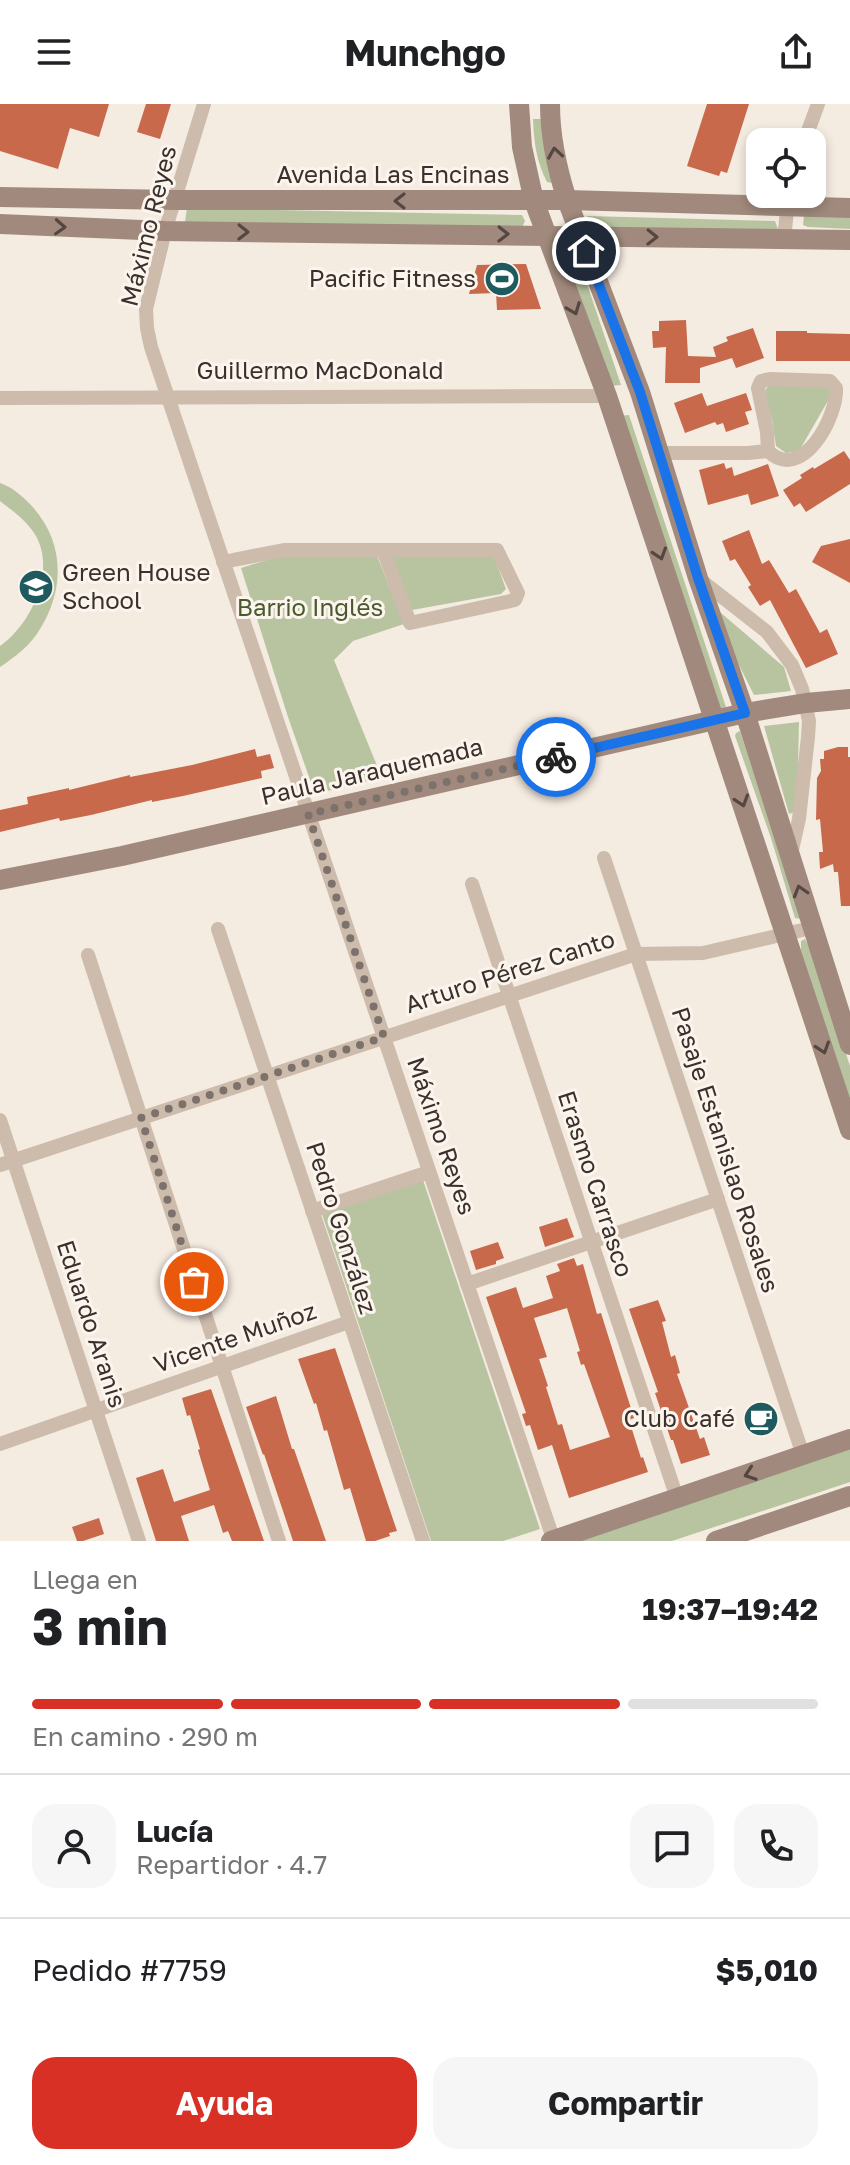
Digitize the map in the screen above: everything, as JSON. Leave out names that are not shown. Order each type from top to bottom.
[{"type":"street","name":"Máximo Reyes","points":[[204,104],[165,231],[146,309],[151,347],[553,1541]]},
{"type":"street","points":[[809,128],[818,104]]},
{"type":"street","points":[[850,1045],[640,392],[567,200],[558,171],[550,108],[519,107],[522,147],[534,201],[607,396],[850,1130]]},
{"type":"street","name":"Avenida Las Encinas","points":[[0,197],[746,200]]},
{"type":"street","points":[[21,225],[40,198]]},
{"type":"street","name":"Avenida Las Encinas","points":[[826,205],[850,208]]},
{"type":"street","points":[[784,238],[787,208]]},
{"type":"street","points":[[0,224],[165,231],[850,240]]},
{"type":"street","points":[[659,453],[768,451],[775,457],[788,460],[797,458],[811,450],[835,403],[836,388],[833,383],[826,380],[770,379],[760,383],[758,392],[768,451]]},
{"type":"street","name":"Guillermo MacDonald","points":[[0,398],[607,396],[640,392]]},
{"type":"street","points":[[223,562],[284,550],[383,550],[497,550],[518,593],[515,600],[410,623],[383,550]]},
{"type":"street","points":[[698,578],[767,632],[792,665],[806,703],[809,721],[799,819],[790,858]]},
{"type":"street","name":"Paula Jaraquemada","points":[[0,880],[122,856],[745,713],[850,699]]},
{"type":"street","name":"Pasaje Estanislao Rosales","points":[[604,858],[803,1455]]},
{"type":"street","name":"Erasmo Carrasco","points":[[472,884],[677,1498]]},
{"type":"street","name":"Arturo Pérez Canto","points":[[7,1162],[636,954],[691,955],[811,928]]},
{"type":"street","name":"Pedro González","points":[[218,929],[423,1541]]},
{"type":"street","points":[[88,955],[279,1541]]},
{"type":"street","name":"Eduardo Aranis","points":[[0,1120],[7,1162],[97,1410],[139,1541]]},
{"type":"street","points":[[312,1211],[429,1172]]},
{"type":"street","points":[[467,1284],[718,1199]]},
{"type":"street","name":"Vicente Muñoz","points":[[0,1444],[349,1322]]},
{"type":"street","points":[[553,1541],[850,1439]]},
{"type":"street","points":[[716,1541],[850,1496]]},
{"type":"green space","points":[[533,119],[545,119],[552,183],[547,182],[538,159]]},
{"type":"green space","points":[[187,208],[522,215],[525,221],[522,227],[185,222]]},
{"type":"green space","points":[[588,216],[775,221],[778,229],[773,233],[588,227]]},
{"type":"green space","points":[[804,216],[850,217],[850,229],[808,227],[803,225]]},
{"type":"green space","points":[[570,247],[577,254],[621,385],[610,386],[565,252]]},
{"type":"green space","points":[[768,385],[822,385],[829,389],[829,399],[799,451],[786,453],[776,446],[764,394]]},
{"type":"green space","points":[[629,415],[726,707],[721,711],[618,416]]},
{"type":"green space","name":"Green House School","points":[[0,483],[20,494],[41,518],[50,533],[58,564],[54,597],[40,629],[17,655],[0,667],[0,646],[22,625],[30,611],[42,581],[43,565],[33,531],[0,501]]},
{"type":"green space","name":"Barrio Inglés","points":[[376,553],[404,624],[353,641],[334,660],[382,778],[315,794],[241,568],[286,554]]},
{"type":"green space","points":[[493,554],[506,589],[501,594],[412,610],[390,556]]},
{"type":"green space","points":[[707,601],[784,667],[791,691],[754,695]]},
{"type":"green space","points":[[799,722],[797,811],[789,814],[764,726]]},
{"type":"green space","points":[[740,731],[801,919],[795,918],[735,736]]},
{"type":"green space","points":[[805,939],[815,958],[850,1066],[850,1104],[801,950],[801,941]]},
{"type":"green space","points":[[423,1180],[540,1529],[503,1541],[431,1541],[322,1214]]},
{"type":"green space","points":[[850,1447],[850,1482],[672,1541],[577,1541]]},
{"type":"building","points":[[0,104],[109,104],[99,137],[70,128],[58,169],[0,151]]},
{"type":"building","points":[[146,104],[171,104],[160,139],[137,132]]},
{"type":"building","points":[[707,104],[749,104],[727,173],[721,171],[719,176],[687,166]]},
{"type":"building","name":"Pacific Fitness","points":[[526,264],[541,309],[497,310],[496,293],[469,294],[477,265]]},
{"type":"building","points":[[686,320],[688,356],[716,357],[713,347],[728,341],[726,337],[753,328],[764,358],[736,368],[732,358],[700,368],[700,383],[665,383],[666,347],[653,348],[652,331],[659,331],[659,321]]},
{"type":"building","points":[[776,331],[850,334],[850,361],[776,361]]},
{"type":"building","points":[[702,393],[707,406],[746,393],[752,410],[745,412],[749,424],[726,432],[723,423],[717,425],[715,422],[685,433],[674,403]]},
{"type":"building","points":[[844,451],[850,460],[850,484],[806,512],[800,503],[794,507],[783,490],[802,478],[800,475]]},
{"type":"building","points":[[724,463],[726,469],[732,467],[734,476],[768,464],[779,496],[751,505],[748,494],[708,505],[699,470]]},
{"type":"building","points":[[749,530],[762,564],[769,560],[789,593],[796,589],[820,633],[827,629],[838,654],[806,668],[770,600],[760,606],[735,559],[730,561],[722,541]]},
{"type":"building","points":[[850,539],[850,583],[812,562],[821,546]]},
{"type":"building","points":[[848,747],[850,757],[850,906],[841,906],[838,872],[834,872],[833,864],[820,869],[819,852],[823,852],[820,819],[816,820],[820,759],[824,759],[824,751]]},
{"type":"building","points":[[255,749],[257,757],[270,754],[274,768],[261,771],[262,778],[0,832],[0,810],[28,804],[27,797],[192,765]]},
{"type":"building","points":[[567,1218],[574,1237],[545,1247],[539,1227]]},
{"type":"building","points":[[498,1242],[504,1258],[476,1270],[470,1251]]},
{"type":"building","points":[[574,1258],[577,1266],[583,1264],[597,1314],[601,1313],[634,1418],[629,1420],[648,1472],[569,1498],[552,1445],[538,1450],[530,1425],[526,1426],[522,1414],[526,1413],[486,1297],[516,1287],[523,1308],[553,1298],[546,1276],[560,1271],[557,1264]],"holes":[[[567,1308],[580,1351],[577,1352],[581,1365],[584,1364],[610,1437],[570,1450],[546,1387],[539,1359],[547,1357],[534,1318]]]},
{"type":"building","points":[[658,1300],[666,1321],[662,1322],[671,1357],[675,1355],[680,1373],[677,1374],[700,1439],[704,1437],[710,1455],[681,1464],[629,1309]]},
{"type":"building","points":[[335,1348],[397,1531],[375,1541],[366,1541],[350,1488],[344,1490],[327,1430],[324,1431],[298,1359]]},
{"type":"building","points":[[211,1389],[264,1541],[232,1541],[228,1531],[223,1533],[214,1505],[181,1516],[189,1541],[156,1541],[136,1478],[163,1469],[174,1502],[210,1490],[190,1415],[187,1416],[182,1398]]},
{"type":"building","points":[[276,1396],[326,1541],[293,1541],[246,1407]]},
{"type":"building","points":[[99,1518],[104,1534],[77,1541],[72,1527]]},
{"type":"way so far","points":[[194,1282],[141,1118],[384,1037],[308,814],[556,757]]},
{"type":"place","name":"Pacific Fitness","points":[[502,279]]},
{"type":"place","name":"Green House School","points":[[36,587]]},
{"type":"place","name":"Club Café","points":[[761,1419]]},
{"type":"route","points":[[556,757],[745,713],[698,578],[640,392],[586,251]]}]
